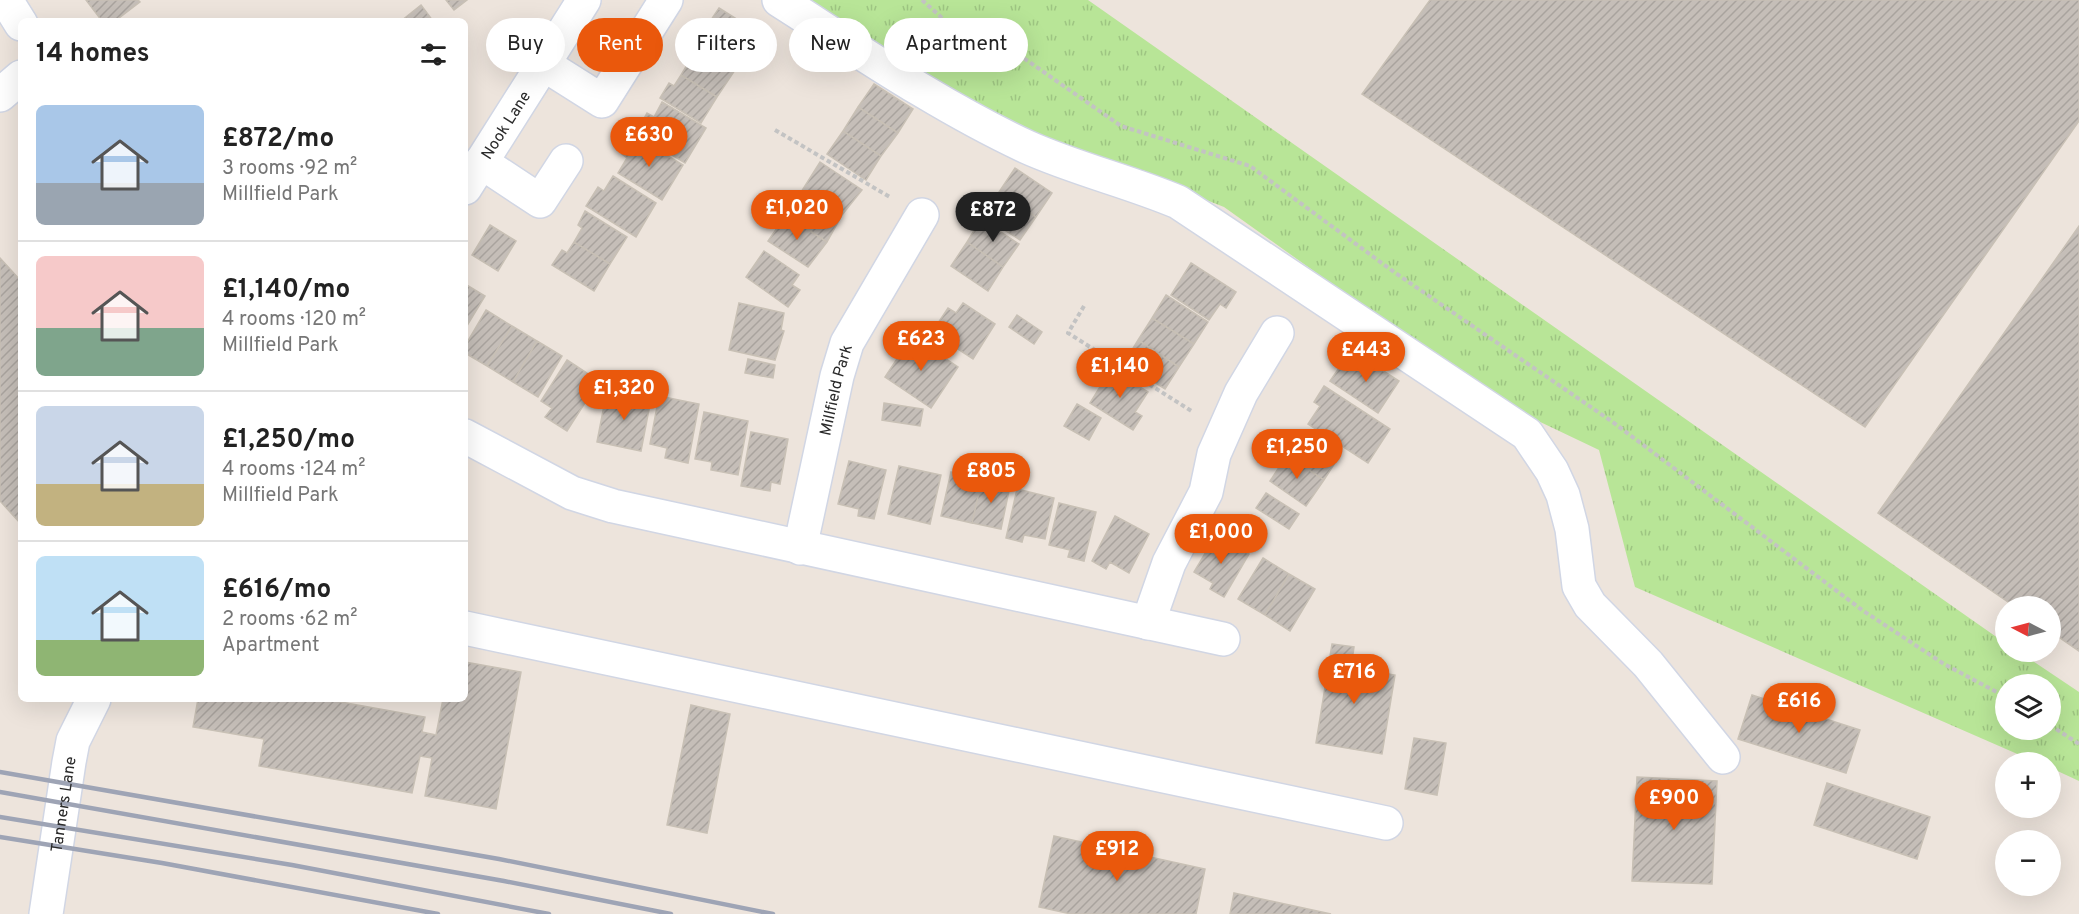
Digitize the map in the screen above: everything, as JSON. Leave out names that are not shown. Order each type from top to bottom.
[{"type":"street","points":[[6,0],[18,19]]},
{"type":"street","name":"Nook Lane","points":[[565,31],[584,0]]},
{"type":"street","points":[[555,72],[602,101],[666,0]]},
{"type":"street","points":[[779,0],[972,118],[1025,146],[1071,166],[1141,187],[1178,202],[1527,434],[1552,471],[1563,495],[1572,529],[1579,586],[1590,605],[1648,664],[1723,757]]},
{"type":"street","name":"Nook Lane","points":[[473,175],[539,72]]},
{"type":"street","points":[[0,95],[18,80]]},
{"type":"street","points":[[473,175],[540,201],[566,161]]},
{"type":"street","name":"Millfield Park","points":[[800,548],[837,376],[847,343],[922,215]]},
{"type":"street","points":[[1148,623],[1169,563],[1206,492],[1214,454],[1241,393],[1277,333]]},
{"type":"street","points":[[468,438],[530,473],[572,493],[613,506],[1223,639]]},
{"type":"street","points":[[468,629],[1386,823]]},
{"type":"street","name":"Tanners Lane","points":[[46,914],[69,762],[74,741],[93,702]]},
{"type":"path","points":[[922,0],[962,35],[1015,52],[1121,126],[1250,166],[1394,272],[1614,423],[1862,610],[1944,664],[1995,691]]},
{"type":"path","points":[[775,130],[922,215]]},
{"type":"path","points":[[1084,306],[1068,333],[1224,432]]},
{"type":"path","points":[[2061,732],[2079,744]]},
{"type":"green space","points":[[792,0],[1088,0],[1995,636],[1995,662],[2034,662],[2052,674],[1995,674],[1995,740],[2061,740],[2061,680],[2079,692],[2079,781],[2061,773],[2061,752],[2013,752],[1635,587],[1599,450],[1496,401],[1224,207],[1021,127],[922,72],[1028,72],[1028,18],[884,18],[884,51],[872,44],[872,18],[824,18]]},
{"type":"building","points":[[86,0],[138,0],[140,2],[119,18],[100,18]]},
{"type":"building","points":[[446,0],[467,0],[454,10]]},
{"type":"building","points":[[1430,0],[2079,0],[2079,121],[1865,427],[1362,94]]},
{"type":"building","points":[[421,5],[431,18],[405,18]]},
{"type":"building","points":[[719,8],[735,18],[712,18]]},
{"type":"building","points":[[683,72],[734,72],[717,97],[681,75]]},
{"type":"building","points":[[681,75],[717,97],[701,123],[660,98],[669,83],[674,86]]},
{"type":"building","points":[[874,84],[913,109],[898,133],[858,107]]},
{"type":"building","points":[[662,102],[706,128],[685,163],[636,133],[647,113],[654,117]]},
{"type":"building","points":[[858,107],[898,133],[881,156],[843,131]]},
{"type":"building","points":[[843,131],[881,156],[866,180],[827,154]]},
{"type":"building","points":[[633,135],[683,165],[662,200],[618,173],[627,158],[622,154]]},
{"type":"building","points":[[820,162],[862,190],[842,215],[803,189]]},
{"type":"building","points":[[1015,168],[1052,193],[1036,217],[999,192]]},
{"type":"building","points":[[613,176],[656,203],[636,237],[586,206],[598,187],[604,191]]},
{"type":"building","points":[[803,189],[842,215],[827,242],[786,215]]},
{"type":"building","points":[[999,192],[1036,217],[1020,240],[983,216]]},
{"type":"building","points":[[585,211],[627,237],[610,264],[574,242],[582,228],[578,225]]},
{"type":"building","points":[[786,215],[827,242],[808,267],[768,241]]},
{"type":"building","points":[[981,219],[1019,244],[1003,267],[967,242]]},
{"type":"building","points":[[490,225],[516,241],[498,271],[472,255]]},
{"type":"building","points":[[2079,226],[2079,651],[2061,639],[2061,596],[1999,596],[1878,513]]},
{"type":"building","points":[[574,242],[610,264],[594,291],[552,265],[562,250],[567,253]]},
{"type":"building","points":[[967,242],[1003,267],[988,291],[951,266]]},
{"type":"building","points":[[764,251],[799,275],[792,285],[800,290],[788,307],[746,277]]},
{"type":"building","points":[[0,258],[18,278],[18,521],[0,501]]},
{"type":"building","points":[[1191,263],[1236,292],[1226,308],[1220,304],[1209,320],[1171,295]]},
{"type":"building","points":[[468,286],[485,296],[468,324]]},
{"type":"building","points":[[1166,295],[1208,322],[1194,344],[1152,318]]},
{"type":"building","points":[[739,303],[784,313],[781,330],[784,331],[775,360],[729,350]]},
{"type":"building","points":[[963,303],[995,324],[973,359],[932,332],[948,308],[956,313]]},
{"type":"building","points":[[486,310],[512,326],[487,366],[468,355],[468,341]]},
{"type":"building","points":[[1017,315],[1042,332],[1034,344],[1009,327]]},
{"type":"building","points":[[1152,318],[1194,344],[1179,367],[1138,340]]},
{"type":"building","points":[[512,326],[537,341],[513,382],[487,366]]},
{"type":"building","points":[[912,336],[958,367],[931,408],[885,377]]},
{"type":"building","points":[[1138,340],[1179,367],[1165,389],[1124,363]]},
{"type":"building","points":[[537,341],[562,356],[538,397],[513,382]]},
{"type":"building","points":[[1357,354],[1399,381],[1378,413],[1330,381],[1339,368],[1345,371]]},
{"type":"building","points":[[748,359],[775,365],[773,378],[745,373]]},
{"type":"building","points":[[567,360],[599,381],[567,431],[545,417],[552,408],[541,401]]},
{"type":"building","points":[[1111,369],[1148,392],[1135,412],[1142,416],[1133,430],[1090,403]]},
{"type":"building","points":[[1324,386],[1390,429],[1368,463],[1308,424],[1320,406],[1314,402]]},
{"type":"building","points":[[607,390],[651,399],[641,451],[597,442]]},
{"type":"building","points":[[659,396],[699,404],[688,463],[665,458],[667,448],[650,444]]},
{"type":"building","points":[[884,403],[923,409],[920,426],[882,420]]},
{"type":"building","points":[[1077,404],[1101,418],[1089,440],[1064,426]]},
{"type":"building","points":[[704,412],[748,421],[738,475],[711,470],[712,462],[695,459]]},
{"type":"building","points":[[1304,430],[1340,455],[1324,480],[1287,455]]},
{"type":"building","points":[[751,432],[788,439],[780,484],[771,482],[770,491],[741,486]]},
{"type":"building","points":[[1287,455],[1324,480],[1306,506],[1270,481]]},
{"type":"building","points":[[849,461],[886,470],[874,519],[858,516],[859,509],[838,504]]},
{"type":"building","points":[[899,466],[941,475],[930,524],[888,514]]},
{"type":"building","points":[[951,472],[982,479],[972,523],[941,516]]},
{"type":"building","points":[[982,479],[1010,486],[1001,529],[972,523]]},
{"type":"building","points":[[1017,489],[1054,498],[1045,539],[1024,535],[1022,542],[1006,538]]},
{"type":"building","points":[[1266,493],[1299,514],[1289,529],[1256,508]]},
{"type":"building","points":[[1059,503],[1096,512],[1084,561],[1068,557],[1070,550],[1049,545]]},
{"type":"building","points":[[1115,516],[1149,534],[1129,573],[1110,562],[1106,569],[1092,561]]},
{"type":"building","points":[[1216,535],[1249,554],[1224,597],[1210,589],[1213,583],[1194,572]]},
{"type":"building","points":[[1263,558],[1289,574],[1265,615],[1238,599]]},
{"type":"building","points":[[1289,574],[1315,589],[1290,631],[1265,615]]},
{"type":"building","points":[[1332,644],[1354,647],[1351,668],[1395,675],[1382,754],[1316,743]]},
{"type":"building","points":[[468,663],[521,672],[496,809],[425,796],[432,758],[420,756],[412,793],[259,766],[264,739],[193,727],[197,702],[341,702],[425,717],[422,732],[436,735],[442,702],[468,702]]},
{"type":"building","points":[[1752,695],[1860,730],[1846,773],[1738,739]]},
{"type":"building","points":[[691,705],[730,714],[707,833],[667,825]]},
{"type":"building","points":[[1414,738],[1446,743],[1437,795],[1405,789]]},
{"type":"building","points":[[1637,777],[1717,781],[1712,884],[1632,881]]},
{"type":"building","points":[[1827,783],[1930,817],[1917,859],[1814,825]]},
{"type":"building","points":[[1054,836],[1205,869],[1196,914],[1071,914],[1039,907]]},
{"type":"building","points":[[1234,893],[1331,914],[1230,914]]},
{"type":"railway","points":[[0,772],[499,859],[773,914]]},
{"type":"railway","points":[[0,792],[504,881],[671,914]]},
{"type":"railway","points":[[0,817],[292,865],[549,914]]},
{"type":"railway","points":[[0,837],[162,863],[438,914]]}]
